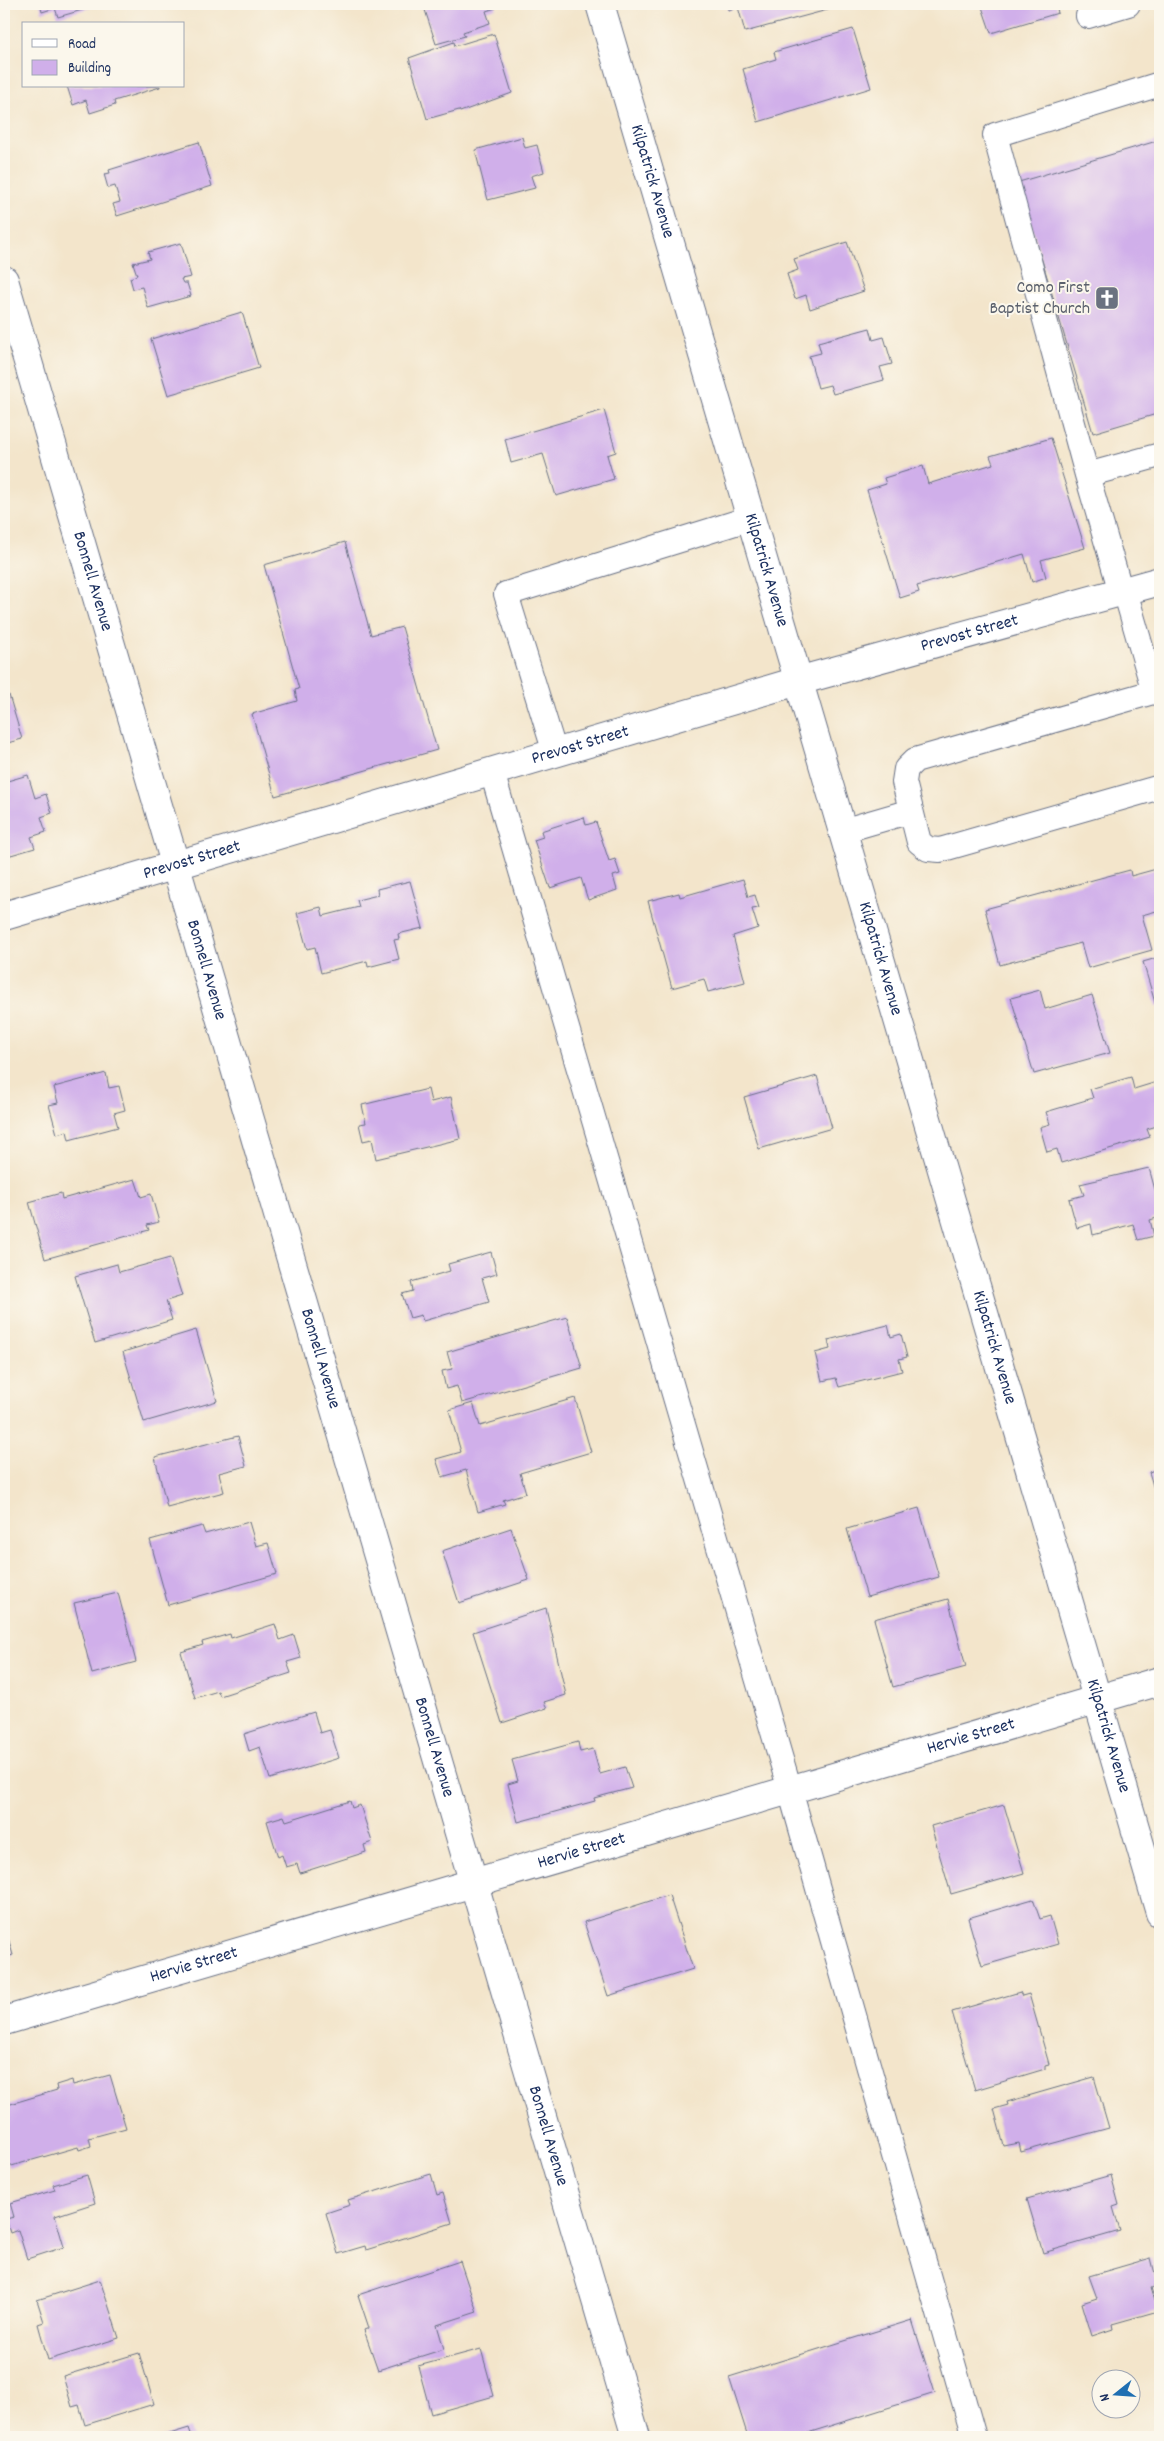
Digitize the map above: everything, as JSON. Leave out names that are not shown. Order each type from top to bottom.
[{"type":"street","name":"Kilpatrick Avenue","points":[[600,4],[1160,1913]]},
{"type":"street","name":"Bonnell Avenue","points":[[4,280],[636,2437]]},
{"type":"street","name":"Prevost Street","points":[[4,916],[798,681],[1160,581]]},
{"type":"street","name":"Hervie Street","points":[[4,2022],[1160,1681]]},
{"type":"lane","points":[[1088,16],[1128,4]]},
{"type":"lane","points":[[1160,84],[995,135],[1087,475],[1123,592],[1157,691],[914,760],[906,769],[904,782],[919,842],[928,849],[940,850],[1160,787]]},
{"type":"lane","points":[[1087,475],[1160,456]]},
{"type":"lane","points":[[555,753],[506,594],[751,518]]},
{"type":"lane","points":[[492,772],[790,1790],[974,2437]]},
{"type":"lane","points":[[842,831],[911,811]]},
{"type":"building","points":[[40,4],[103,4],[58,17],[55,8],[42,12]]},
{"type":"building","points":[[434,4],[495,4],[496,8],[486,11],[490,23],[463,32],[465,36],[436,44],[424,7]]},
{"type":"building","points":[[727,4],[829,4],[831,9],[745,32],[738,7],[728,10]]},
{"type":"building","points":[[981,4],[1056,4],[1058,13],[991,33]]},
{"type":"building","points":[[853,29],[871,88],[758,122],[743,69],[776,59],[774,52]]},
{"type":"building","points":[[494,34],[512,93],[460,112],[459,110],[427,119],[409,58],[454,42],[455,46]]},
{"type":"building","points":[[68,88],[157,88],[114,101],[115,105],[90,113],[86,100],[73,105]]},
{"type":"building","points":[[522,137],[525,148],[537,145],[544,172],[531,176],[535,188],[488,200],[475,150]]},
{"type":"building","name":"Como First Baptist Church","points":[[1160,140],[1160,413],[1093,433],[1019,182]]},
{"type":"building","points":[[199,142],[212,186],[117,216],[113,204],[120,202],[115,186],[108,188],[104,174],[110,173],[109,170]]},
{"type":"building","points":[[847,242],[864,291],[810,309],[806,295],[795,299],[787,274],[798,270],[794,259]]},
{"type":"building","points":[[181,243],[191,277],[181,279],[183,283],[187,283],[191,296],[148,308],[142,287],[133,289],[130,278],[137,275],[133,263],[150,259],[148,252]]},
{"type":"building","points":[[242,312],[259,368],[168,395],[151,339]]},
{"type":"building","points":[[870,328],[873,340],[884,337],[892,364],[880,367],[884,380],[833,394],[830,385],[818,388],[809,356],[821,353],[818,342]]},
{"type":"building","points":[[604,410],[616,452],[607,455],[614,479],[556,496],[543,454],[511,463],[505,439]]},
{"type":"building","points":[[1051,438],[1085,548],[1041,560],[1046,577],[1032,582],[1024,554],[917,586],[919,592],[900,598],[867,490],[886,484],[884,478],[923,466],[928,484],[993,464],[990,456]]},
{"type":"building","points":[[345,542],[371,635],[402,627],[437,750],[275,796],[252,714],[297,701],[295,690],[299,689],[264,565]]},
{"type":"building","points":[[4,687],[7,695],[9,695],[22,739],[4,744]]},
{"type":"building","points":[[28,775],[35,798],[46,794],[52,813],[41,817],[46,832],[31,837],[35,848],[4,857],[4,782]]},
{"type":"building","points":[[584,817],[586,825],[596,822],[609,861],[615,859],[620,874],[613,876],[617,890],[588,900],[581,878],[550,888],[534,840],[543,837],[541,831]]},
{"type":"building","points":[[1160,868],[1160,910],[1142,915],[1152,950],[1088,968],[1081,943],[1000,965],[985,909],[1130,870],[1131,876]]},
{"type":"building","points":[[743,879],[748,897],[755,895],[759,908],[752,909],[758,928],[733,936],[745,982],[708,992],[704,979],[672,988],[648,901],[679,893],[680,897]]},
{"type":"building","points":[[410,881],[423,928],[398,934],[399,939],[394,940],[399,959],[368,967],[367,961],[321,973],[315,947],[307,949],[297,913],[321,907],[323,916],[359,907],[357,900],[378,895],[377,889]]},
{"type":"building","points":[[1160,957],[1160,1005],[1156,1006],[1143,962]]},
{"type":"building","points":[[1040,990],[1045,1009],[1092,995],[1110,1053],[1034,1074],[1011,998]]},
{"type":"building","points":[[106,1073],[109,1088],[119,1086],[125,1110],[114,1113],[118,1127],[69,1140],[67,1131],[57,1134],[49,1105],[58,1103],[54,1087]]},
{"type":"building","points":[[817,1076],[832,1128],[759,1149],[744,1097]]},
{"type":"building","points":[[1131,1077],[1134,1089],[1160,1081],[1160,1125],[1147,1129],[1150,1137],[1061,1163],[1057,1149],[1047,1152],[1040,1127],[1050,1124],[1046,1112],[1093,1098],[1090,1089]]},
{"type":"building","points":[[428,1089],[431,1102],[451,1097],[460,1139],[376,1159],[372,1139],[363,1141],[359,1124],[366,1123],[362,1105]]},
{"type":"building","points":[[1149,1168],[1160,1208],[1160,1217],[1150,1220],[1154,1236],[1138,1240],[1133,1224],[1093,1235],[1091,1224],[1077,1228],[1069,1199],[1084,1195],[1080,1184]]},
{"type":"building","points":[[135,1179],[141,1197],[151,1194],[159,1222],[147,1225],[149,1230],[45,1259],[29,1202],[61,1193],[62,1199]]},
{"type":"building","points":[[491,1252],[497,1274],[482,1278],[489,1302],[423,1321],[421,1315],[410,1318],[402,1294],[413,1291],[411,1282],[450,1271],[448,1264]]},
{"type":"building","points":[[170,1258],[182,1296],[166,1301],[172,1320],[95,1343],[75,1276],[117,1264],[119,1272]]},
{"type":"building","points":[[567,1317],[582,1368],[462,1403],[457,1386],[446,1389],[442,1371],[452,1369],[447,1352]]},
{"type":"building","points":[[888,1325],[891,1337],[901,1334],[907,1357],[899,1359],[902,1371],[839,1387],[836,1378],[822,1381],[815,1353],[830,1349],[828,1340]]},
{"type":"building","points":[[196,1330],[217,1401],[144,1422],[123,1352]]},
{"type":"building","points":[[575,1398],[591,1452],[520,1473],[526,1493],[503,1500],[505,1504],[478,1512],[466,1470],[442,1477],[436,1459],[461,1452],[449,1410],[473,1403],[480,1426]]},
{"type":"building","points":[[238,1436],[246,1466],[219,1473],[224,1492],[167,1507],[155,1457]]},
{"type":"building","points":[[1160,1468],[1160,1510],[1149,1472]]},
{"type":"building","points":[[919,1508],[939,1577],[867,1597],[847,1529]]},
{"type":"building","points":[[249,1522],[256,1546],[268,1543],[277,1574],[168,1605],[150,1540],[202,1526],[205,1534]]},
{"type":"building","points":[[511,1528],[529,1580],[459,1603],[442,1551]]},
{"type":"building","points":[[118,1593],[136,1662],[92,1674],[74,1603]]},
{"type":"building","points":[[948,1599],[966,1667],[893,1687],[874,1619]]},
{"type":"building","points":[[546,1608],[566,1695],[544,1702],[547,1708],[502,1723],[473,1632]]},
{"type":"building","points":[[275,1624],[280,1640],[294,1635],[301,1658],[287,1662],[291,1673],[220,1696],[218,1691],[195,1698],[181,1652],[203,1645],[202,1642],[230,1634],[231,1638]]},
{"type":"building","points":[[314,1712],[320,1733],[330,1730],[339,1758],[270,1779],[260,1747],[249,1751],[244,1734]]},
{"type":"building","points":[[578,1742],[580,1752],[593,1749],[600,1774],[625,1767],[632,1788],[594,1798],[595,1801],[518,1822],[508,1784],[518,1781],[512,1760]]},
{"type":"building","points":[[350,1801],[352,1808],[360,1805],[372,1842],[364,1845],[366,1852],[300,1873],[297,1864],[286,1867],[282,1855],[278,1857],[267,1821],[284,1816],[286,1821]]},
{"type":"building","points":[[1004,1805],[1024,1873],[951,1894],[931,1826]]},
{"type":"building","points":[[669,1895],[693,1969],[608,1996],[584,1922]]},
{"type":"building","points":[[1033,1899],[1040,1919],[1050,1916],[1058,1944],[982,1966],[968,1918]]},
{"type":"building","points":[[4,1924],[13,1955],[4,1958]]},
{"type":"building","points":[[1020,1992],[1022,1996],[1029,1994],[1049,2064],[1045,2065],[1045,2069],[975,2090],[952,2012]]},
{"type":"building","points":[[110,2075],[126,2128],[89,2138],[91,2146],[79,2150],[78,2147],[8,2167],[4,2151],[4,2106],[57,2090],[56,2085],[72,2080],[73,2085]]},
{"type":"building","points":[[1094,2077],[1109,2128],[1021,2152],[1019,2143],[1004,2146],[994,2109],[1008,2105],[1007,2102]]},
{"type":"building","points":[[431,2174],[437,2195],[443,2193],[452,2223],[366,2250],[365,2246],[338,2254],[326,2213],[350,2205],[348,2200]]},
{"type":"building","points":[[87,2175],[95,2203],[55,2216],[64,2247],[27,2259],[18,2230],[10,2233],[6,2219],[14,2217],[10,2203],[55,2190],[53,2185]]},
{"type":"building","points":[[1111,2175],[1119,2205],[1113,2207],[1120,2231],[1043,2253],[1027,2199]]},
{"type":"building","points":[[1151,2258],[1158,2286],[1151,2288],[1158,2311],[1112,2324],[1113,2329],[1092,2336],[1082,2303],[1097,2298],[1089,2276]]},
{"type":"building","points":[[460,2261],[477,2312],[437,2325],[444,2349],[378,2370],[364,2330],[369,2328],[358,2295]]},
{"type":"building","points":[[100,2280],[119,2338],[48,2360],[38,2324],[44,2322],[37,2300]]},
{"type":"building","points":[[912,2320],[935,2393],[795,2437],[748,2437],[729,2377]]},
{"type":"building","points":[[481,2349],[494,2396],[431,2414],[418,2366]]},
{"type":"building","points":[[139,2353],[154,2404],[85,2425],[79,2405],[72,2407],[63,2376]]},
{"type":"building","points":[[189,2428],[192,2437],[160,2437]]},
{"type":"place","name":"Como First Baptist Church","points":[[1107,298]]}]
